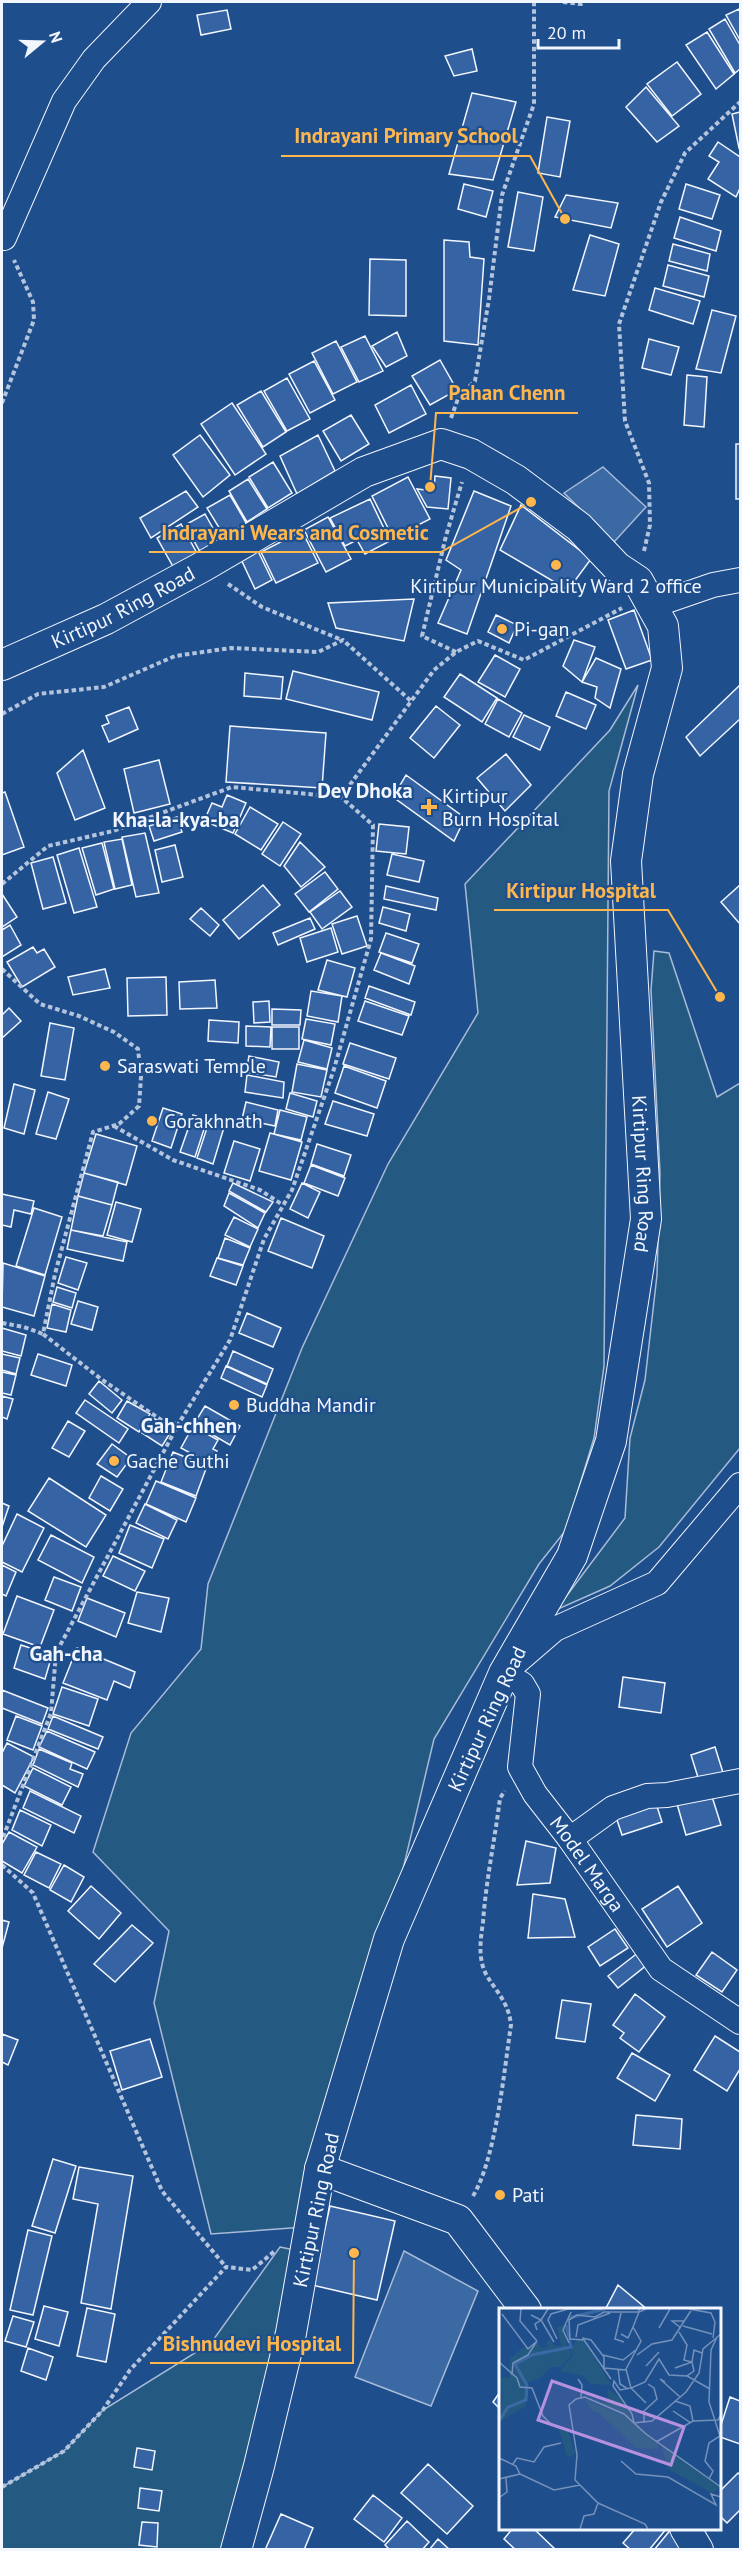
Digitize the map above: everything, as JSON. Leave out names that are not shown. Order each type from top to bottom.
[{"type":"street","points":[[4,238],[64,101],[94,59],[149,2]]},
{"type":"street","points":[[441,444],[471,454],[516,480],[579,527],[645,594],[741,580]]},
{"type":"street","name":"Kirtipur Ring Road","points":[[2,665],[106,619],[202,567],[364,472],[441,444]]},
{"type":"street","name":"Kirtipur Ring Road","points":[[236,2550],[291,2333],[320,2169],[388,1939],[504,1673],[572,1556],[610,1442],[646,1219],[626,861],[638,774],[667,668],[663,626],[645,594]]},
{"type":"street","points":[[657,1583],[741,1485]]},
{"type":"street","points":[[520,1767],[528,1694],[522,1684],[504,1673],[555,1629],[657,1583],[741,1508]]},
{"type":"street","name":"Model Marga","points":[[520,1767],[535,1794],[570,1839],[661,1969],[741,2022]]},
{"type":"street","points":[[570,1839],[613,1808],[647,1796],[667,1795],[741,1781]]},
{"type":"street","points":[[320,2169],[458,2220],[524,2308]]},
{"type":"street","points":[[687,2530],[698,2550]]},
{"type":"path","points":[[441,444],[459,396],[474,381],[489,299],[502,195],[534,104],[534,2]]},
{"type":"path","points":[[563,2],[581,4],[584,2]]},
{"type":"path","points":[[341,797],[434,670],[456,651],[478,641],[524,660],[645,594],[650,525],[649,483],[626,421],[619,324],[661,202],[685,153],[741,102]]},
{"type":"path","points":[[2,403],[34,320],[33,302],[4,238]]},
{"type":"path","points":[[456,651],[422,636],[446,536],[471,454]]},
{"type":"path","points":[[202,567],[262,606],[343,640],[411,701]]},
{"type":"path","points":[[2,714],[38,694],[104,687],[175,656],[231,648],[318,652],[343,640]]},
{"type":"path","points":[[2,884],[48,846],[113,831],[231,787],[341,797],[373,825],[371,939],[334,1069],[292,1190],[264,1239],[230,1341],[179,1423],[56,1653],[51,1713],[2,1840]]},
{"type":"path","points":[[2,969],[40,1004],[79,1016],[114,1032],[138,1049],[141,1077],[139,1106],[114,1126],[93,1132],[55,1274],[43,1334]]},
{"type":"path","points":[[114,1126],[173,1160],[260,1190],[283,1205]]},
{"type":"path","points":[[2,1323],[24,1326],[43,1334],[101,1379],[167,1424],[179,1423]]},
{"type":"path","points":[[458,2220],[480,2185],[494,2130],[512,2025],[510,2013],[503,1998],[482,1967],[480,1953],[485,1898],[500,1798],[520,1767]]},
{"type":"path","points":[[2,1865],[33,1893],[162,2191],[226,2268],[252,2270],[280,2247],[306,2245]]},
{"type":"path","points":[[2,2487],[64,2451],[103,2410],[130,2370],[226,2268]]},
{"type":"shaded area","points":[[603,467],[646,507],[614,542],[564,493]]},
{"type":"shaded area","points":[[638,685],[609,791],[604,1366],[594,1438],[566,1530],[539,1564],[434,1739],[318,2226],[211,2234],[154,2003],[169,1931],[93,1852],[131,1733],[201,1649],[208,1584],[302,1348],[388,1164],[478,1013],[465,884],[610,730]]},
{"type":"shaded area","points":[[654,951],[669,953],[717,1097],[740,1083],[740,1448],[659,1547],[610,1586],[556,1610],[625,1518],[630,1438],[645,1380],[657,1275],[660,1173],[651,990]]},
{"type":"shaded area","points":[[280,2247],[309,2253],[242,2549],[2,2550],[2,2487],[64,2451],[103,2410],[211,2343]]},
{"type":"shaded area","points":[[404,2251],[478,2291],[431,2406],[355,2377]]},
{"type":"building","points":[[739,9],[740,12],[740,40],[726,15]]},
{"type":"building","points":[[227,10],[231,29],[201,35],[197,15]]},
{"type":"building","points":[[725,19],[740,45],[740,69],[735,73],[709,29]]},
{"type":"building","points":[[707,32],[734,74],[716,89],[686,45]]},
{"type":"building","points":[[472,49],[477,71],[454,76],[445,56]]},
{"type":"building","points":[[677,62],[701,94],[672,116],[647,84]]},
{"type":"building","points":[[646,87],[679,126],[657,142],[626,107]]},
{"type":"building","points":[[472,93],[516,102],[493,180],[449,174]]},
{"type":"building","points":[[740,112],[740,147],[739,148],[732,114]]},
{"type":"building","points":[[547,117],[570,121],[560,177],[538,173]]},
{"type":"building","points":[[718,142],[740,157],[740,188],[736,197],[708,179],[719,162],[709,156]]},
{"type":"building","points":[[464,184],[493,191],[486,217],[458,209]]},
{"type":"building","points":[[686,184],[720,195],[712,219],[679,209]]},
{"type":"building","points":[[518,192],[543,197],[534,251],[508,247]]},
{"type":"building","points":[[566,195],[618,203],[611,228],[555,217]]},
{"type":"building","points":[[680,217],[721,231],[716,251],[674,238]]},
{"type":"building","points":[[590,235],[619,244],[605,296],[573,290]]},
{"type":"building","points":[[444,240],[469,242],[470,257],[484,259],[478,345],[444,341]]},
{"type":"building","points":[[673,244],[710,254],[707,271],[669,261]]},
{"type":"building","points":[[370,259],[406,260],[406,316],[369,315]]},
{"type":"building","points":[[668,265],[709,276],[704,297],[663,286]]},
{"type":"building","points":[[655,288],[700,301],[693,324],[649,310]]},
{"type":"building","points":[[712,310],[736,316],[721,373],[696,369]]},
{"type":"building","points":[[397,332],[407,356],[386,367],[372,346]]},
{"type":"building","points":[[365,336],[383,371],[359,382],[341,347]]},
{"type":"building","points":[[649,339],[679,347],[671,375],[642,368]]},
{"type":"building","points":[[336,341],[357,382],[333,394],[312,353]]},
{"type":"building","points":[[440,360],[457,390],[430,405],[412,376]]},
{"type":"building","points":[[314,361],[335,400],[310,413],[289,374]]},
{"type":"building","points":[[687,375],[707,377],[704,427],[684,425]]},
{"type":"building","points":[[287,378],[310,419],[287,431],[264,391]]},
{"type":"building","points":[[411,385],[426,414],[389,433],[375,405]]},
{"type":"building","points":[[261,391],[286,432],[263,447],[237,405]]},
{"type":"building","points":[[232,403],[266,454],[235,475],[201,424]]},
{"type":"building","points":[[351,415],[369,444],[341,461],[323,431]]},
{"type":"building","points":[[200,435],[230,475],[203,497],[173,455]]},
{"type":"building","points":[[318,435],[335,471],[297,494],[280,456]]},
{"type":"building","points":[[736,444],[740,444],[740,499],[736,499]]},
{"type":"building","points":[[273,462],[292,493],[268,508],[249,477]]},
{"type":"building","points":[[435,476],[451,478],[448,509],[427,507],[417,489],[434,491]]},
{"type":"building","points":[[408,477],[430,519],[393,538],[372,496]]},
{"type":"building","points":[[248,479],[267,509],[247,522],[229,491]]},
{"type":"building","points":[[186,491],[198,507],[151,538],[140,518]]},
{"type":"building","points":[[474,491],[511,506],[467,634],[438,623],[461,570],[446,560]]},
{"type":"building","points":[[230,495],[248,526],[226,539],[207,508]]},
{"type":"building","points":[[370,499],[390,541],[365,554],[357,540],[345,546],[330,518]]},
{"type":"building","points":[[521,505],[591,559],[568,590],[500,550]]},
{"type":"building","points":[[205,514],[223,546],[203,557],[185,525]]},
{"type":"building","points":[[328,517],[351,559],[326,572],[304,530]]},
{"type":"building","points":[[181,524],[199,557],[175,570],[157,538]]},
{"type":"building","points":[[302,531],[318,563],[276,583],[261,552]]},
{"type":"building","points":[[257,549],[272,580],[255,589],[240,557]]},
{"type":"building","points":[[414,599],[404,641],[336,628],[328,603]]},
{"type":"building","points":[[634,610],[652,660],[626,669],[608,620]]},
{"type":"building","name":"Pi-gan","points":[[496,615],[517,625],[509,643],[488,632]]},
{"type":"building","points":[[574,640],[595,647],[582,682],[563,666]]},
{"type":"building","points":[[495,655],[520,669],[505,697],[478,682]]},
{"type":"building","points":[[596,658],[621,669],[610,708],[595,698],[597,687],[582,682]]},
{"type":"building","points":[[293,671],[379,692],[372,720],[286,699]]},
{"type":"building","points":[[245,673],[283,677],[281,699],[244,696]]},
{"type":"building","points":[[460,674],[497,698],[482,722],[444,697]]},
{"type":"building","points":[[740,685],[740,719],[700,756],[686,737]]},
{"type":"building","points":[[566,692],[596,705],[586,729],[556,716]]},
{"type":"building","points":[[498,699],[522,713],[509,737],[485,724]]},
{"type":"building","points":[[436,706],[460,725],[434,758],[410,738]]},
{"type":"building","points":[[129,707],[138,729],[109,742],[102,726],[109,723],[106,716]]},
{"type":"building","points":[[524,715],[550,727],[540,750],[513,737]]},
{"type":"building","points":[[230,726],[326,733],[322,788],[226,782]]},
{"type":"building","points":[[83,750],[105,808],[75,820],[57,773]]},
{"type":"building","points":[[506,754],[531,785],[505,811],[477,778]]},
{"type":"building","points":[[159,760],[170,804],[134,813],[124,769]]},
{"type":"building","name":"Kirtipur Burn Hospital","points":[[406,775],[465,818],[454,841],[393,797]]},
{"type":"building","points":[[5,792],[24,847],[2,855],[2,793]]},
{"type":"building","points":[[227,795],[246,803],[233,833],[204,821],[212,803],[222,807]]},
{"type":"building","points":[[250,807],[278,824],[261,850],[235,834]]},
{"type":"building","points":[[177,817],[182,832],[154,841],[149,826]]},
{"type":"building","points":[[283,822],[301,834],[280,866],[262,854]]},
{"type":"building","points":[[379,824],[409,827],[406,854],[376,851]]},
{"type":"building","points":[[145,833],[159,893],[136,897],[122,837]]},
{"type":"building","points":[[122,839],[132,885],[115,889],[104,842]]},
{"type":"building","points":[[300,842],[325,867],[301,887],[284,866]]},
{"type":"building","points":[[102,843],[114,889],[96,895],[82,848]]},
{"type":"building","points":[[175,845],[183,877],[162,882],[155,850]]},
{"type":"building","points":[[79,848],[97,907],[74,913],[57,855]]},
{"type":"building","points":[[392,854],[424,861],[419,882],[387,875]]},
{"type":"building","points":[[53,857],[66,903],[43,909],[31,863]]},
{"type":"building","points":[[325,872],[338,889],[309,912],[295,894]]},
{"type":"building","points":[[263,885],[280,905],[239,939],[223,920]]},
{"type":"building","points":[[740,885],[740,924],[721,902]]},
{"type":"building","points":[[386,886],[438,898],[436,910],[384,899]]},
{"type":"building","points":[[340,891],[352,907],[322,929],[310,912]]},
{"type":"building","points":[[2,894],[17,917],[2,927]]},
{"type":"building","points":[[383,907],[410,914],[406,931],[379,923]]},
{"type":"building","points":[[201,908],[219,925],[210,936],[190,919]]},
{"type":"building","points":[[357,916],[367,946],[342,954],[332,924]]},
{"type":"building","points":[[310,918],[315,929],[278,945],[273,933]]},
{"type":"building","points":[[10,925],[21,945],[2,957],[2,930]]},
{"type":"building","points":[[331,928],[338,952],[307,962],[300,938]]},
{"type":"building","points":[[386,933],[419,944],[412,963],[379,952]]},
{"type":"building","points":[[33,947],[37,953],[44,949],[55,967],[22,987],[7,962]]},
{"type":"building","points":[[381,953],[415,966],[409,984],[374,970]]},
{"type":"building","points":[[327,960],[355,968],[347,997],[318,990]]},
{"type":"building","points":[[105,969],[110,988],[73,995],[68,977]]},
{"type":"building","points":[[166,977],[167,1015],[128,1016],[127,978]]},
{"type":"building","points":[[215,980],[217,1008],[180,1009],[179,982]]},
{"type":"building","points":[[369,986],[415,1002],[411,1015],[365,998]]},
{"type":"building","points":[[311,991],[342,996],[338,1022],[307,1016]]},
{"type":"building","points":[[269,1001],[270,1022],[254,1023],[253,1002]]},
{"type":"building","points":[[365,1001],[409,1016],[402,1035],[358,1021]]},
{"type":"building","points":[[9,1008],[21,1021],[2,1038],[2,1015]]},
{"type":"building","points":[[272,1009],[301,1010],[300,1025],[272,1025]]},
{"type":"building","points":[[306,1019],[335,1024],[331,1045],[302,1039]]},
{"type":"building","points":[[209,1020],[239,1022],[238,1043],[208,1041]]},
{"type":"building","points":[[50,1023],[74,1028],[65,1080],[41,1076]]},
{"type":"building","points":[[246,1026],[271,1027],[270,1047],[246,1046]]},
{"type":"building","points":[[272,1027],[299,1027],[299,1049],[272,1049]]},
{"type":"building","points":[[304,1040],[332,1048],[327,1069],[298,1062]]},
{"type":"building","points":[[350,1043],[396,1058],[389,1079],[343,1064]]},
{"type":"building","points":[[249,1056],[279,1062],[276,1077],[246,1072]]},
{"type":"building","points":[[297,1064],[327,1070],[321,1097],[292,1092]]},
{"type":"building","points":[[344,1066],[386,1081],[377,1108],[335,1093]]},
{"type":"building","points":[[247,1075],[284,1082],[283,1098],[245,1092]]},
{"type":"building","points":[[14,1084],[35,1090],[24,1134],[4,1128]]},
{"type":"building","points":[[48,1092],[69,1099],[56,1139],[36,1134]]},
{"type":"building","points":[[290,1093],[317,1101],[313,1117],[286,1109]]},
{"type":"building","points":[[333,1101],[374,1114],[367,1136],[325,1124]]},
{"type":"building","points":[[246,1102],[278,1110],[275,1126],[242,1119]]},
{"type":"building","points":[[163,1108],[182,1114],[171,1148],[152,1141]]},
{"type":"building","points":[[280,1110],[307,1117],[301,1140],[274,1134]]},
{"type":"building","points":[[193,1115],[207,1120],[195,1157],[180,1152]]},
{"type":"building","points":[[210,1119],[225,1124],[213,1164],[197,1158]]},
{"type":"building","points":[[270,1133],[302,1142],[291,1180],[259,1171]]},
{"type":"building","points":[[96,1134],[137,1146],[126,1185],[84,1173]]},
{"type":"building","points":[[234,1141],[260,1149],[250,1181],[224,1173]]},
{"type":"building","points":[[317,1144],[351,1155],[344,1176],[311,1164]]},
{"type":"building","points":[[311,1165],[345,1178],[338,1196],[304,1183]]},
{"type":"building","points":[[84,1173],[118,1182],[112,1205],[78,1196]]},
{"type":"building","points":[[233,1183],[273,1202],[266,1212],[229,1191]]},
{"type":"building","points":[[302,1183],[320,1192],[308,1218],[290,1209]]},
{"type":"building","points":[[229,1193],[265,1213],[258,1228],[224,1206]]},
{"type":"building","points":[[2,1194],[34,1201],[31,1214],[14,1210],[11,1227],[2,1225]]},
{"type":"building","points":[[78,1196],[112,1205],[103,1236],[71,1230]]},
{"type":"building","points":[[116,1202],[141,1209],[132,1242],[107,1235]]},
{"type":"building","points":[[34,1208],[62,1217],[45,1275],[16,1266]]},
{"type":"building","points":[[234,1217],[258,1229],[250,1247],[225,1235]]},
{"type":"building","points":[[281,1218],[324,1236],[312,1268],[268,1251]]},
{"type":"building","points":[[71,1230],[127,1242],[123,1261],[67,1249]]},
{"type":"building","points":[[225,1238],[250,1248],[243,1265],[218,1258]]},
{"type":"building","points":[[66,1257],[87,1263],[78,1290],[58,1283]]},
{"type":"building","points":[[217,1258],[243,1266],[236,1285],[210,1276]]},
{"type":"building","points":[[3,1263],[45,1276],[34,1316],[2,1307]]},
{"type":"building","points":[[57,1287],[76,1293],[72,1308],[53,1302]]},
{"type":"building","points":[[78,1301],[98,1307],[92,1330],[71,1324]]},
{"type":"building","points":[[52,1304],[71,1310],[66,1332],[47,1328]]},
{"type":"building","points":[[247,1313],[281,1328],[273,1347],[239,1333]]},
{"type":"building","points":[[2,1328],[26,1335],[21,1356],[2,1351]]},
{"type":"building","points":[[233,1351],[273,1369],[267,1384],[227,1366]]},
{"type":"building","points":[[2,1354],[20,1358],[16,1374],[2,1370]]},
{"type":"building","points":[[38,1354],[72,1365],[66,1386],[31,1375]]},
{"type":"building","points":[[226,1366],[267,1385],[262,1397],[221,1378]]},
{"type":"building","points":[[2,1372],[16,1375],[11,1395],[2,1393]]},
{"type":"building","points":[[99,1381],[122,1400],[112,1413],[89,1394]]},
{"type":"building","points":[[2,1396],[13,1399],[7,1419],[2,1417]]},
{"type":"building","points":[[85,1400],[128,1429],[119,1443],[76,1413]]},
{"type":"building","points":[[127,1401],[150,1414],[139,1432],[117,1418]]},
{"type":"building","points":[[205,1406],[240,1426],[230,1445],[194,1424]]},
{"type":"building","points":[[152,1417],[172,1430],[162,1446],[142,1433]]},
{"type":"building","points":[[68,1421],[85,1431],[69,1457],[52,1448]]},
{"type":"building","points":[[193,1426],[218,1440],[213,1449],[217,1451],[210,1464],[181,1448]]},
{"type":"building","name":"Gache Guthi","points":[[112,1444],[131,1458],[117,1477],[97,1464]]},
{"type":"building","points":[[173,1452],[207,1466],[196,1496],[161,1482]]},
{"type":"building","points":[[101,1476],[123,1489],[110,1511],[89,1498]]},
{"type":"building","points":[[49,1478],[106,1515],[86,1547],[28,1511]]},
{"type":"building","points":[[156,1481],[196,1498],[186,1522],[146,1504]]},
{"type":"building","points":[[2,1503],[9,1506],[2,1527]]},
{"type":"building","points":[[145,1504],[177,1520],[168,1539],[136,1523]]},
{"type":"building","points":[[17,1514],[44,1528],[22,1572],[2,1562],[2,1546]]},
{"type":"building","points":[[130,1525],[164,1539],[152,1568],[119,1553]]},
{"type":"building","points":[[51,1535],[94,1557],[82,1583],[38,1560]]},
{"type":"building","points":[[113,1556],[145,1571],[135,1591],[103,1576]]},
{"type":"building","points":[[2,1565],[16,1572],[6,1596],[2,1594]]},
{"type":"building","points":[[54,1577],[81,1587],[72,1611],[45,1600]]},
{"type":"building","points":[[137,1592],[169,1598],[161,1632],[128,1623]]},
{"type":"building","points":[[17,1596],[54,1610],[40,1647],[3,1634]]},
{"type":"building","points":[[87,1598],[125,1613],[116,1637],[78,1621]]},
{"type":"building","points":[[21,1645],[52,1655],[45,1679],[14,1668]]},
{"type":"building","points":[[77,1648],[135,1672],[130,1688],[114,1681],[107,1700],[63,1683]]},
{"type":"building","points":[[623,1677],[665,1683],[661,1713],[619,1707]]},
{"type":"building","points":[[62,1687],[98,1699],[89,1726],[53,1714]]},
{"type":"building","points":[[2,1690],[48,1708],[42,1724],[2,1708]]},
{"type":"building","points":[[16,1716],[42,1726],[33,1750],[7,1740]]},
{"type":"building","points":[[53,1716],[103,1737],[98,1749],[48,1729]]},
{"type":"building","points":[[47,1731],[95,1752],[87,1769],[39,1747]]},
{"type":"building","points":[[7,1743],[34,1757],[15,1793],[2,1785],[2,1753]]},
{"type":"building","points":[[715,1747],[725,1779],[701,1787],[691,1755]]},
{"type":"building","points":[[39,1749],[72,1763],[70,1769],[83,1774],[78,1787],[33,1765]]},
{"type":"building","points":[[33,1768],[71,1787],[62,1805],[24,1786]]},
{"type":"building","points":[[709,1787],[721,1825],[686,1835],[675,1797]]},
{"type":"building","points":[[30,1791],[81,1816],[74,1833],[23,1808]]},
{"type":"building","points":[[653,1794],[662,1822],[622,1835],[613,1808]]},
{"type":"building","points":[[20,1810],[51,1825],[42,1846],[12,1830]]},
{"type":"building","points":[[9,1832],[37,1847],[22,1873],[2,1861],[2,1844]]},
{"type":"building","points":[[526,1841],[556,1848],[550,1883],[517,1885]]},
{"type":"building","points":[[36,1852],[61,1864],[49,1888],[24,1875]]},
{"type":"building","points":[[64,1865],[84,1877],[71,1902],[50,1890]]},
{"type":"building","points":[[91,1886],[121,1913],[99,1939],[68,1911]]},
{"type":"building","points":[[678,1886],[702,1923],[667,1947],[642,1909]]},
{"type":"building","points":[[533,1894],[565,1899],[575,1937],[528,1938]]},
{"type":"building","points":[[2,1920],[9,1922],[2,1948]]},
{"type":"building","points":[[132,1925],[153,1943],[115,1982],[94,1964]]},
{"type":"building","points":[[615,1929],[628,1948],[600,1966],[588,1947]]},
{"type":"building","points":[[639,1952],[648,1964],[618,1988],[608,1976]]},
{"type":"building","points":[[712,1952],[737,1970],[722,1992],[696,1975]]},
{"type":"building","points":[[635,1994],[665,2017],[639,2052],[620,2038],[624,2033],[613,2025]]},
{"type":"building","points":[[562,2000],[591,2004],[585,2042],[556,2038]]},
{"type":"building","points":[[2,2034],[18,2040],[8,2065],[2,2062]]},
{"type":"building","points":[[715,2036],[740,2052],[740,2069],[727,2091],[694,2070]]},
{"type":"building","points":[[150,2039],[162,2077],[122,2090],[110,2051]]},
{"type":"building","points":[[632,2053],[670,2075],[655,2101],[617,2078]]},
{"type":"building","points":[[636,2115],[682,2119],[680,2149],[633,2145]]},
{"type":"building","points":[[53,2159],[76,2166],[55,2233],[32,2226]]},
{"type":"building","points":[[79,2167],[133,2176],[111,2309],[81,2303],[98,2204],[73,2199]]},
{"type":"building","points":[[330,2206],[395,2221],[377,2300],[312,2285]]},
{"type":"building","points":[[28,2230],[52,2236],[33,2315],[10,2310]]},
{"type":"building","points":[[618,2285],[646,2308],[606,2308]]},
{"type":"building","points":[[44,2306],[68,2312],[59,2346],[35,2339]]},
{"type":"building","points":[[87,2308],[115,2314],[106,2362],[77,2356]]},
{"type":"building","points":[[13,2316],[34,2322],[26,2347],[5,2341]]},
{"type":"building","points":[[28,2348],[53,2357],[46,2380],[21,2371]]},
{"type":"building","points":[[499,2393],[499,2408],[493,2402]]},
{"type":"building","points":[[730,2397],[740,2401],[740,2444],[721,2437],[721,2425]]},
{"type":"building","points":[[137,2448],[155,2451],[152,2470],[134,2467]]},
{"type":"building","points":[[428,2464],[473,2506],[447,2534],[401,2493]]},
{"type":"building","points":[[738,2473],[740,2475],[740,2510],[727,2523],[721,2517],[721,2490]]},
{"type":"building","points":[[140,2488],[162,2491],[159,2511],[138,2508]]},
{"type":"building","points":[[373,2495],[402,2518],[384,2542],[354,2519]]},
{"type":"building","points":[[281,2514],[313,2528],[304,2550],[265,2550]]},
{"type":"building","points":[[407,2521],[429,2542],[422,2550],[390,2550],[385,2545]]},
{"type":"building","points":[[142,2522],[158,2523],[157,2547],[139,2545]]},
{"type":"building","points":[[511,2530],[535,2530],[556,2550],[516,2550],[504,2539]]},
{"type":"building","points":[[634,2530],[665,2530],[649,2550],[631,2550],[623,2543]]},
{"type":"building","points":[[670,2530],[674,2530],[693,2550],[654,2550]]},
{"type":"building","points":[[438,2539],[450,2550],[429,2550]]},
{"type":"place","name":"Indrayani Primary School","points":[[565,219]]},
{"type":"place","name":"Pahan Chenn","points":[[430,487]]},
{"type":"place","name":"Indrayani Wears and Cosmetic","points":[[531,502]]},
{"type":"place","name":"Kirtipur Municipality Ward 2 office","points":[[556,565]]},
{"type":"place","name":"Pi-gan","points":[[502,629]]},
{"type":"place","name":"Kirtipur Burn Hospital","points":[[429,807]]},
{"type":"place","name":"Kirtipur Hospital","points":[[720,997]]},
{"type":"place","name":"Saraswati Temple","points":[[105,1066]]},
{"type":"place","name":"Gorakhnath","points":[[152,1121]]},
{"type":"place","name":"Buddha Mandir","points":[[234,1405]]},
{"type":"place","name":"Gache Guthi","points":[[114,1461]]},
{"type":"place","name":"Pati","points":[[500,2195]]},
{"type":"place","name":"Bishnudevi Hospital","points":[[354,2253]]},
{"type":"district","name":"Dev Dhoka","points":[[365,791]]},
{"type":"district","name":"Kha-la-kya-ba","points":[[176,820]]},
{"type":"district","name":"Gah-chhen","points":[[189,1426]]},
{"type":"district","name":"Gah-cha","points":[[66,1654]]}]
